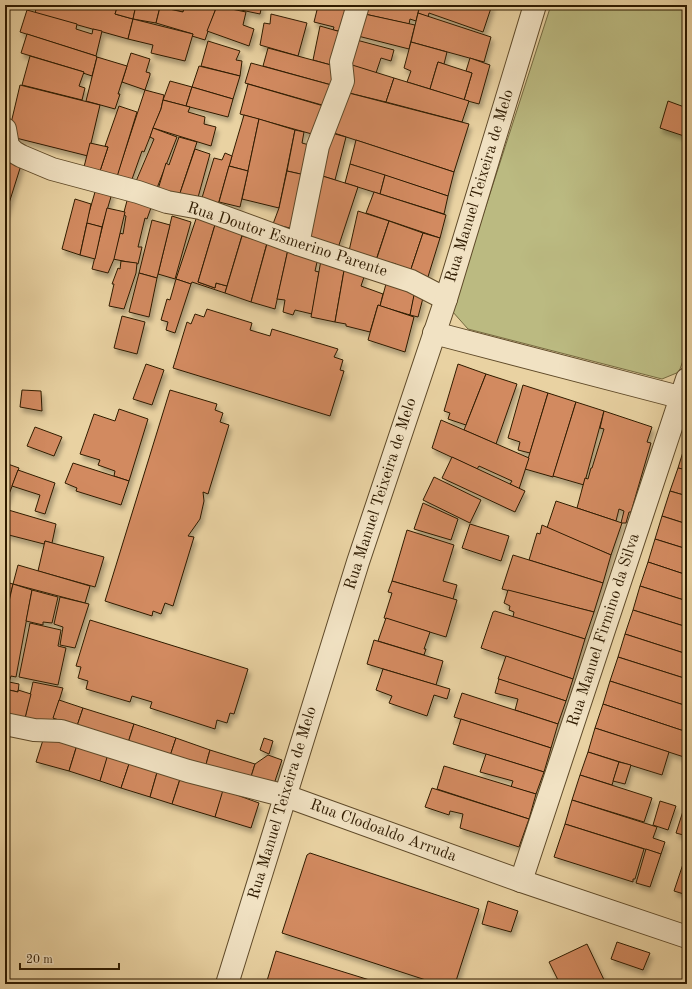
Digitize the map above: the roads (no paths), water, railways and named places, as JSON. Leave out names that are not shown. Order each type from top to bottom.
[{"type":"street","points":[[298,244],[318,146],[343,81],[341,62],[358,5]]},
{"type":"street","name":"Rua Manuel Teixeira de Melo","points":[[227,984],[358,562],[446,298],[535,5]]},
{"type":"street","name":"Rua Doutor Esmerino Parente","points":[[5,129],[8,146],[14,152],[52,169],[138,192],[167,202],[200,208],[298,244],[411,281],[446,298]]},
{"type":"street","points":[[434,333],[685,392]]},
{"type":"street","name":"Rua Manuel Firmino da Silva","points":[[521,881],[685,392]]},
{"type":"street","name":"Rua Clodoaldo Arruda","points":[[5,724],[34,730],[61,731],[188,771],[286,796],[521,881],[687,937]]}]
